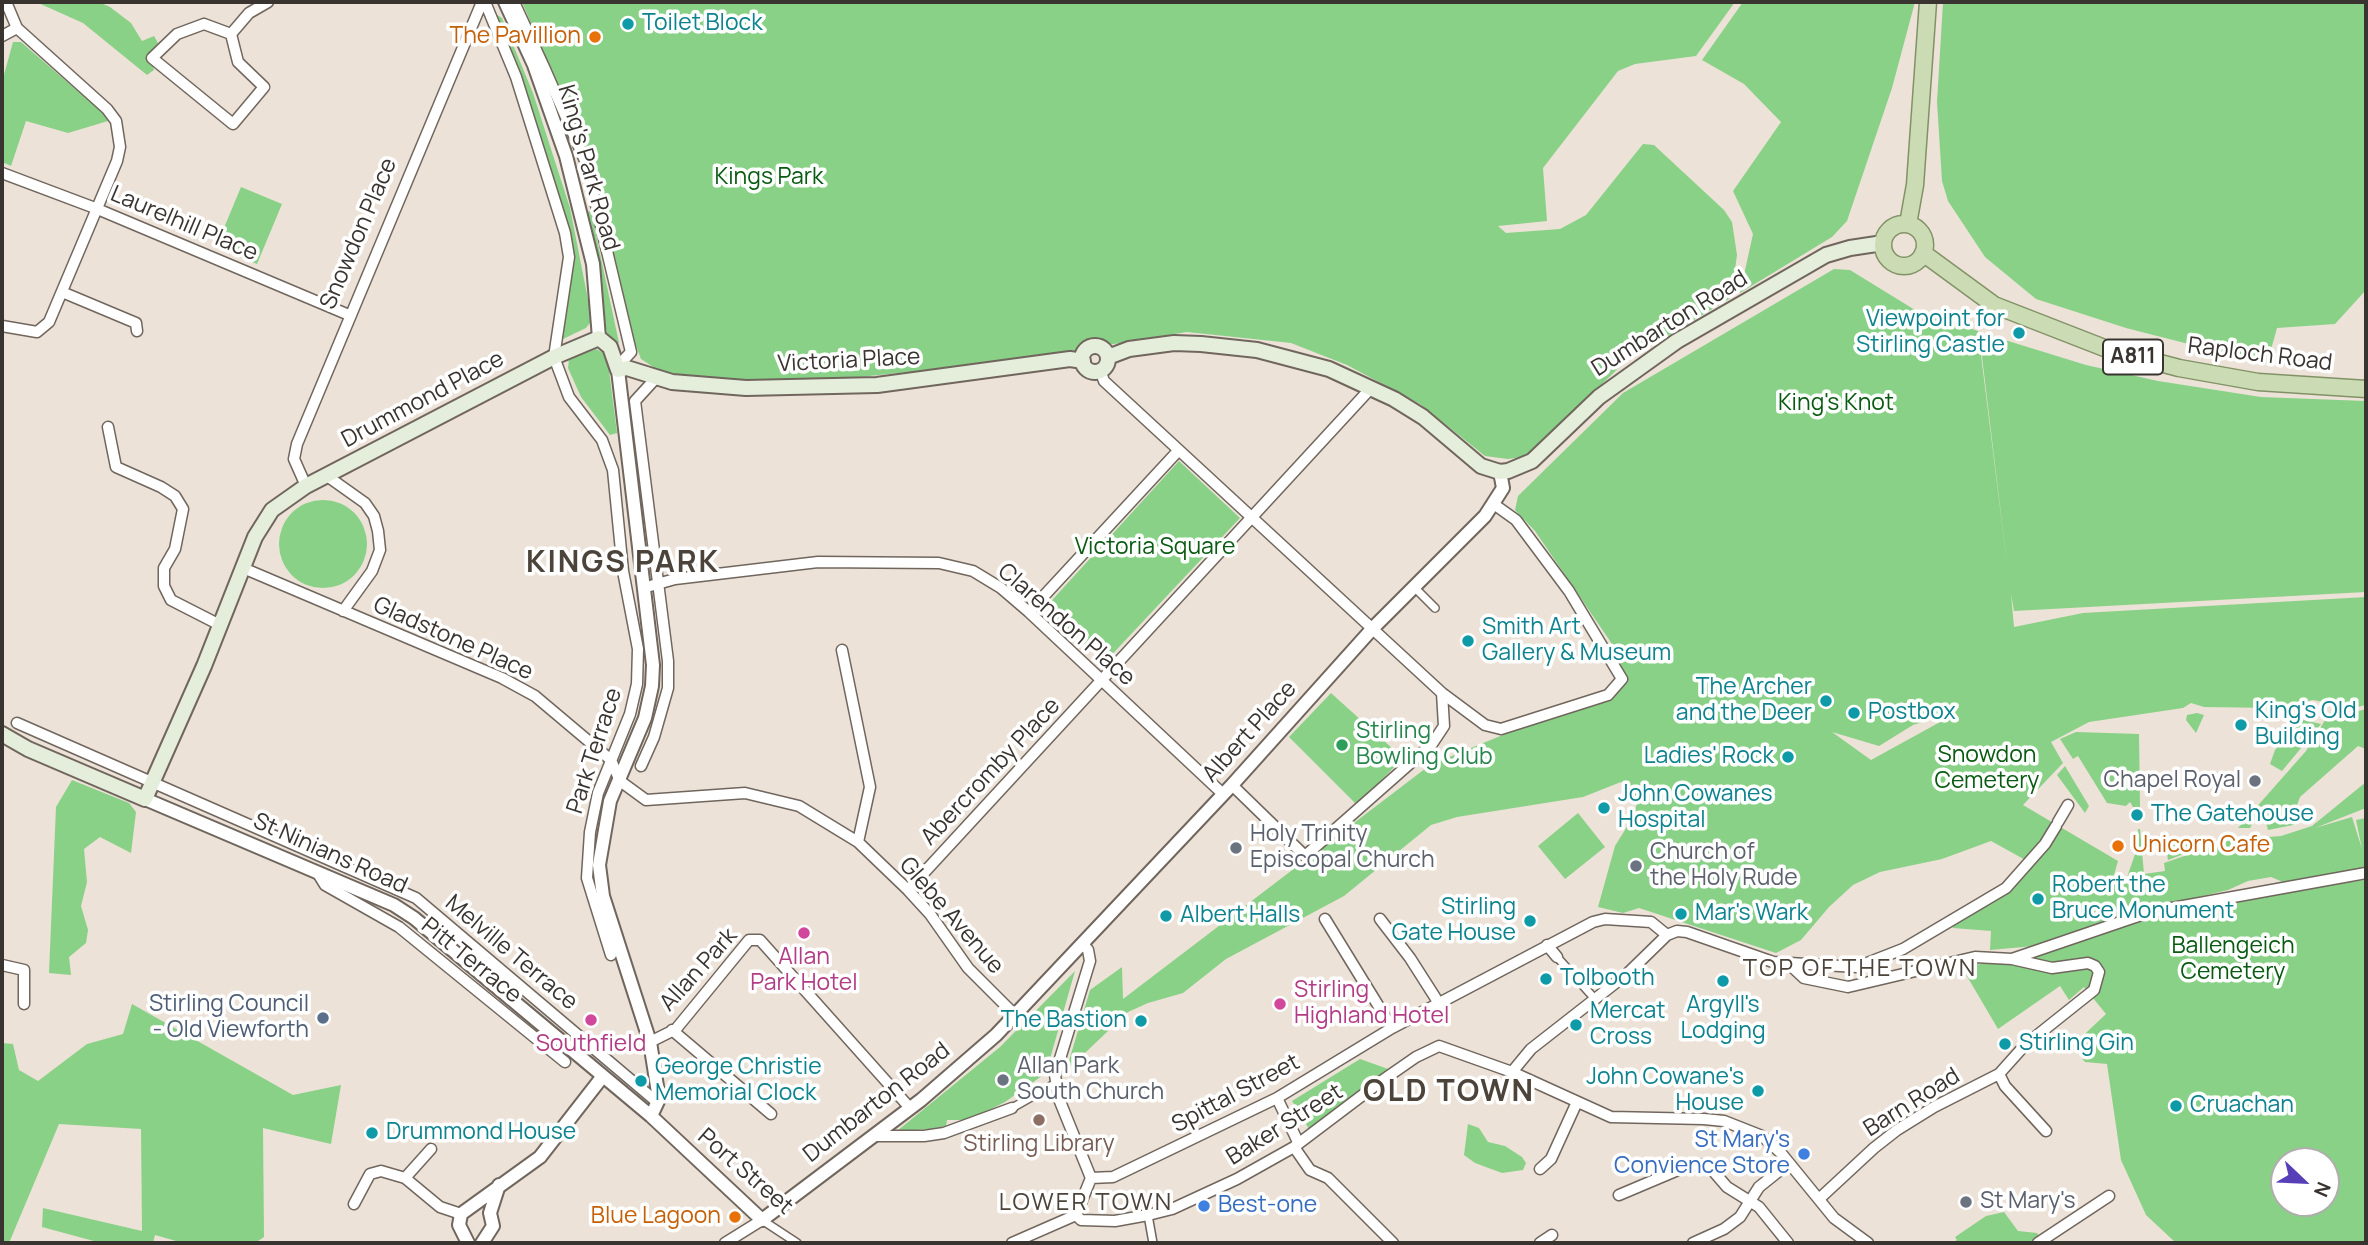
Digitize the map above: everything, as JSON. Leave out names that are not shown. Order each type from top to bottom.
[{"type":"main road","points":[[1923,253],[1913,264],[1899,266],[1888,260],[1883,243],[1888,230],[1908,224],[1916,184],[1928,2]]},
{"type":"main road","name":"A811","points":[[1908,224],[1923,235],[1923,253]]},
{"type":"main road","name":"Dumbarton Road","points":[[1500,472],[1525,466],[1599,397],[1677,341],[1826,256],[1850,248],[1883,243]]},
{"type":"main road","name":"Raploch Road","points":[[1923,253],[1994,305],[2107,349],[2179,368],[2258,382],[2366,389]]},
{"type":"main road","name":"Drummond Place","points":[[243,568],[255,537],[272,510],[306,485],[554,357],[599,338]]},
{"type":"main road","name":"King's Park Road","points":[[599,338],[610,347],[618,368]]},
{"type":"main road","points":[[1108,357],[1129,349],[1174,343],[1257,350],[1329,369],[1423,416],[1478,463],[1500,472]]},
{"type":"main road","points":[[1093,346],[1101,347],[1108,357],[1106,365],[1100,370],[1089,370],[1083,361],[1086,350],[1093,346]]},
{"type":"main road","name":"Victoria Place","points":[[618,368],[627,368],[656,378],[713,386],[804,388],[889,384],[1070,359],[1083,361]]},
{"type":"main road","points":[[145,799],[243,568]]},
{"type":"main road","name":"St Ninians Road","points":[[2,734],[28,749],[145,799]]},
{"type":"street","points":[[2,326],[37,332],[44,328],[62,292],[117,160],[120,146],[116,121],[17,28],[6,2]]},
{"type":"street","points":[[231,34],[248,13],[268,2]]},
{"type":"street","name":"Snowdon Place","points":[[306,485],[295,459],[297,444],[349,315],[484,2]]},
{"type":"street","name":"Park Terrace","points":[[484,2],[516,77],[565,233],[569,257],[554,357],[569,397],[603,440],[613,470],[623,571],[638,649],[635,694],[598,793],[587,878],[611,955]]},
{"type":"street","name":"King's Park Road","points":[[505,2],[540,69],[566,156],[590,251],[599,338]]},
{"type":"street","points":[[514,2],[540,69],[586,163],[631,352],[618,368]]},
{"type":"street","points":[[204,24],[231,34],[238,62],[264,87],[233,124],[152,58],[177,34],[204,24]]},
{"type":"street","points":[[2,36],[17,28]]},
{"type":"street","name":"Laurelhill Place","points":[[2,173],[95,208],[349,315]]},
{"type":"street","points":[[62,292],[136,323],[137,331]]},
{"type":"street","name":"King's Park Road","points":[[618,368],[653,664],[652,686],[645,718],[620,781],[612,793],[600,845],[600,880],[650,1042]]},
{"type":"street","points":[[1100,370],[1104,381],[1178,451],[1442,693],[1485,725],[1501,729],[1608,695],[1622,679],[1569,591],[1516,520],[1495,505],[1503,488],[1500,472]]},
{"type":"street","points":[[641,766],[654,737],[668,688],[660,585],[635,401],[656,378]]},
{"type":"street","points":[[1103,680],[1371,388]]},
{"type":"street","points":[[108,426],[116,467],[162,487],[175,496],[183,509],[175,549],[164,568],[164,586],[171,600],[220,625]]},
{"type":"street","points":[[1029,612],[1178,451]]},
{"type":"street","points":[[327,476],[365,503],[374,516],[378,531],[380,550],[372,571],[343,611]]},
{"type":"street","name":"Albert Place","points":[[1016,1016],[1373,628],[1495,505]]},
{"type":"street","name":"Clarendon Place","points":[[643,588],[700,576],[818,562],[939,563],[973,571],[1001,588],[1029,612],[1305,856],[1432,744],[1444,726],[1442,693]]},
{"type":"street","name":"Gladstone Place","points":[[243,568],[502,678],[535,696],[611,760],[620,781]]},
{"type":"street","points":[[1414,587],[1435,608]]},
{"type":"street","points":[[842,650],[870,787],[858,842]]},
{"type":"street","name":"Abercromby Place","points":[[908,890],[1103,680]]},
{"type":"street","name":"Melville Terrace","points":[[18,723],[416,898],[657,1102]]},
{"type":"street","name":"Glebe Avenue","points":[[620,781],[646,800],[658,802],[745,793],[776,798],[799,806],[858,842],[908,890],[936,922],[968,968],[1016,1016]]},
{"type":"street","name":"St Ninians Road","points":[[145,799],[394,905],[414,918],[523,1020],[603,1076],[667,1131]]},
{"type":"street","points":[[1512,1072],[1531,1049],[1627,974],[1667,935],[1677,931],[1687,932],[1752,956],[1788,963],[1857,967],[1885,957],[2006,888],[2045,844],[2068,805]]},
{"type":"street","points":[[2012,959],[2150,912],[2366,873]]},
{"type":"street","points":[[1325,919],[1392,1028]]},
{"type":"street","points":[[1380,919],[1410,958],[1440,1005]]},
{"type":"street","name":"Spittal Street","points":[[1091,1178],[1113,1177],[1277,1098],[1392,1028],[1593,922],[1605,919],[1651,922],[1667,935]]},
{"type":"street","name":"Allan Park","points":[[650,1042],[672,1031],[748,940],[760,940],[910,1108]]},
{"type":"street","points":[[1012,1243],[1076,1215],[1091,1178],[1059,1099],[1056,1083],[1059,1059],[1090,961],[1083,944]]},
{"type":"street","points":[[1547,946],[1595,999]]},
{"type":"street","points":[[1788,963],[1804,978],[1826,985],[1848,987],[1964,959],[2012,959],[2052,968],[2088,963],[2095,966],[2099,972],[2094,990],[2025,1045],[1999,1074],[2004,1086],[2046,1131]]},
{"type":"street","points":[[2,965],[24,970],[24,1004]]},
{"type":"street","name":"Dumbarton Road","points":[[762,1220],[965,1064],[1016,1016]]},
{"type":"street","name":"Pitt Terrace","points":[[523,1020],[565,1062]]},
{"type":"street","points":[[672,1031],[771,1114]]},
{"type":"street","points":[[650,1042],[657,1102],[651,1116]]},
{"type":"street","name":"Baker Street","points":[[1076,1215],[1081,1220],[1115,1221],[1148,1215],[1172,1209],[1237,1180],[1296,1145],[1430,1049],[1446,1046],[1623,1119],[1683,1117],[1724,1121],[1762,1136],[1789,1163],[1834,1218],[1868,1243]]},
{"type":"street","name":"Barn Road","points":[[1819,1199],[1897,1130],[1934,1107],[1999,1074]]},
{"type":"street","points":[[354,1203],[370,1174],[381,1171],[405,1178],[440,1207],[461,1214],[540,1157],[603,1076]]},
{"type":"street","points":[[874,1136],[924,1136],[944,1133],[1012,1108],[1056,1083]]},
{"type":"street","points":[[1277,1098],[1296,1145],[1310,1170],[1328,1178],[1393,1243]]},
{"type":"street","points":[[1540,1169],[1551,1159],[1577,1102]]},
{"type":"street","name":"Port Street","points":[[667,1131],[762,1220],[797,1243]]},
{"type":"street","points":[[405,1178],[431,1149]]},
{"type":"street","points":[[1619,1195],[1698,1163],[1713,1169],[1727,1187],[1759,1207],[1788,1243]]},
{"type":"street","points":[[1693,1243],[1724,1229],[1740,1217],[1759,1187],[1789,1163]]},
{"type":"street","points":[[461,1214],[459,1225],[467,1240],[483,1240],[492,1226],[490,1213],[499,1185]]},
{"type":"street","points":[[2038,1243],[2109,1196]]},
{"type":"street","points":[[475,1206],[490,1213]]},
{"type":"street","points":[[1148,1215],[1153,1243]]},
{"type":"street","points":[[724,1243],[762,1220]]},
{"type":"street","points":[[1540,1243],[1552,1235]]},
{"type":"green space","points":[[36,2],[99,2],[110,7],[131,23],[142,41],[154,36],[158,43],[150,56],[154,70],[147,75],[83,23]]},
{"type":"green space","name":"Kings Park","points":[[522,2],[1735,2],[1696,56],[1635,64],[1618,71],[1543,168],[1547,221],[1498,226],[1506,233],[1560,229],[1586,215],[1643,144],[1654,145],[1724,210],[1732,222],[1737,255],[1733,284],[1729,299],[1626,361],[1533,450],[1522,457],[1508,459],[1485,456],[1420,404],[1347,365],[1291,343],[1187,332],[992,364],[848,378],[709,381],[667,376],[641,359],[633,338],[595,174]]},
{"type":"green space","points":[[1743,2],[1915,2],[1892,88],[1847,221],[1832,237],[1740,293],[1753,234],[1733,191],[1781,122],[1744,84],[1702,60]]},
{"type":"green space","points":[[1943,2],[2366,2],[2366,290],[2335,324],[2277,328],[2267,364],[2126,328],[2036,299],[1985,257],[1948,201],[1942,181],[1937,102]]},
{"type":"green space","points":[[491,11],[502,18],[533,93],[570,208],[592,320],[586,328],[563,339],[559,337],[572,257]]},
{"type":"green space","points":[[13,42],[21,42],[103,113],[108,121],[68,133],[26,121],[11,166],[2,162],[2,82]]},
{"type":"green space","points":[[241,187],[282,204],[257,264],[216,247]]},
{"type":"green space","points":[[591,211],[619,343],[610,347],[581,213]]},
{"type":"green space","points":[[1834,269],[1850,270],[1915,310],[1978,331],[2008,572],[1979,332],[2086,365],[2158,381],[2261,397],[2366,401],[2366,592],[2014,611],[2011,594],[2014,627],[2083,613],[2366,597],[2366,705],[2353,708],[2313,700],[2274,708],[2204,707],[2191,703],[2183,708],[2089,722],[2051,742],[2063,763],[2023,805],[2118,861],[2114,875],[2126,880],[2139,843],[2138,829],[2144,874],[2165,871],[2164,863],[2231,840],[2281,836],[2312,826],[2366,782],[2366,808],[2315,828],[2352,817],[2362,849],[2356,820],[2366,818],[2366,869],[2283,882],[2271,877],[2248,881],[2228,890],[2119,916],[2035,946],[1990,950],[1991,931],[1953,928],[1951,922],[1990,899],[2029,862],[1991,841],[1942,859],[1880,872],[1853,885],[1829,907],[1801,940],[1776,953],[1639,908],[1623,913],[1598,907],[1615,846],[1633,817],[1637,803],[1621,782],[1583,797],[1457,817],[1431,825],[1344,896],[1226,959],[1183,993],[1128,1012],[1066,1071],[1090,990],[1122,967],[1123,999],[1430,765],[1527,725],[1612,697],[1627,679],[1610,641],[1535,531],[1515,510],[1518,496],[1623,393]],"holes":[[[1941,716],[1951,716],[1871,760],[1832,732],[1879,746],[1913,725]]]},
{"type":"green space","points":[[596,349],[604,353],[608,362],[617,433],[610,435],[581,397],[568,368],[569,359]]},
{"type":"green space","name":"Victoria Square","points":[[1179,461],[1240,518],[1105,662],[1044,609]]},
{"type":"green space","points":[[323,500],[340,504],[354,513],[363,527],[367,544],[363,561],[354,575],[340,584],[323,588],[306,584],[292,575],[283,561],[279,544],[283,527],[292,513],[306,504]]},
{"type":"green space","points":[[1331,693],[1403,758],[1357,805],[1289,737]]},
{"type":"green space","points":[[2366,709],[2366,749],[2358,746],[2300,797],[2297,805],[2309,818],[2293,825],[2268,830],[2264,815],[2254,820],[2250,828],[2238,828],[2306,751],[2330,712],[2343,711],[2344,715]]},
{"type":"green space","points":[[2187,715],[2204,715],[2196,733],[2186,720]]},
{"type":"green space","points":[[2303,720],[2321,724],[2282,771],[2270,764],[2275,750]]},
{"type":"green space","points":[[2076,732],[2139,734],[2140,807],[2133,807],[2130,802],[2126,806],[2107,803],[2078,756],[2073,759],[2060,739]]},
{"type":"green space","points":[[2065,766],[2089,806],[2085,813],[2057,775]]},
{"type":"green space","points":[[72,780],[129,803],[136,812],[131,853],[100,837],[84,849],[87,882],[81,906],[88,930],[86,943],[69,957],[71,975],[49,973],[56,807]]},
{"type":"green space","points":[[1578,813],[1605,847],[1565,879],[1538,846]]},
{"type":"green space","points":[[2201,835],[2205,846],[2168,860],[2166,847]]},
{"type":"green space","name":"Ballengeich Cemetery","points":[[2366,880],[2366,1243],[2176,1243],[2146,1215],[2121,1160],[2107,1064],[2085,1062],[2072,1046],[2106,1014],[2084,987],[2069,1000],[2060,986],[1998,1029],[1961,966],[2011,961],[2156,917],[2281,891]]},
{"type":"green space","points":[[1075,971],[1046,1073],[1005,1102],[981,1114],[962,1120],[947,1120],[946,1126],[897,1131],[1000,1047]]},
{"type":"green space","points":[[132,1004],[293,1095],[341,1085],[331,1144],[263,1128],[264,1237],[255,1243],[183,1243],[155,1235],[153,1243],[101,1243],[42,1227],[43,1208],[142,1231],[141,1129],[59,1124],[9,1243],[2,1243],[2,1043],[13,1044],[19,1070],[38,1081],[87,1044],[123,1034]]},
{"type":"green space","points":[[1360,1059],[1391,1070],[1309,1129],[1292,1101]]},
{"type":"green space","points":[[1468,1124],[1479,1128],[1488,1142],[1505,1146],[1522,1157],[1526,1163],[1523,1170],[1502,1173],[1475,1163],[1464,1155]]},
{"type":"green space","points":[[2004,1212],[2018,1231],[2037,1233],[2041,1238],[2032,1243],[1952,1243],[1957,1240],[1955,1237],[1986,1216]]},
{"type":"place","name":"Toilet Block","points":[[628,24]]},
{"type":"place","name":"The Pavillion","points":[[595,37]]},
{"type":"place","name":"Viewpoint for Stirling Castle","points":[[2019,333]]},
{"type":"place","name":"Smith Art Gallery & Museum","points":[[1468,641]]},
{"type":"place","name":"The Archer and the Deer","points":[[1826,701]]},
{"type":"place","name":"Postbox","points":[[1854,713]]},
{"type":"place","name":"King's Old Building","points":[[2241,725]]},
{"type":"place","name":"Stirling Bowling Club","points":[[1342,745]]},
{"type":"place","name":"Ladies' Rock","points":[[1788,757]]},
{"type":"place","name":"Chapel Royal","points":[[2255,781]]},
{"type":"place","name":"John Cowanes Hospital","points":[[1604,808]]},
{"type":"place","name":"The Gatehouse","points":[[2137,815]]},
{"type":"place","name":"Unicorn Cafe","points":[[2118,846]]},
{"type":"place","name":"Holy Trinity Episcopal Church","points":[[1236,848]]},
{"type":"place","name":"Church of the Holy Rude","points":[[1636,866]]},
{"type":"place","name":"Robert the Bruce Monument","points":[[2038,899]]},
{"type":"place","name":"Mar's Wark","points":[[1681,914]]},
{"type":"place","name":"Albert Halls","points":[[1166,916]]},
{"type":"place","name":"Stirling Gate House","points":[[1530,921]]},
{"type":"place","name":"Allan Park Hotel","points":[[804,933]]},
{"type":"place","name":"Tolbooth","points":[[1546,979]]},
{"type":"place","name":"Argyll's Lodging","points":[[1723,981]]},
{"type":"place","name":"Stirling Highland Hotel","points":[[1280,1004]]},
{"type":"place","name":"Stirling Council - Old Viewforth","points":[[323,1018]]},
{"type":"place","name":"Southfield","points":[[591,1020]]},
{"type":"place","name":"The Bastion","points":[[1141,1021]]},
{"type":"place","name":"Mercat Cross","points":[[1576,1025]]},
{"type":"place","name":"Stirling Gin","points":[[2005,1044]]},
{"type":"place","name":"Allan Park South Church","points":[[1003,1080]]},
{"type":"place","name":"George Christie Memorial Clock","points":[[641,1081]]},
{"type":"place","name":"John Cowane's House","points":[[1758,1091]]},
{"type":"place","name":"Cruachan","points":[[2176,1106]]},
{"type":"place","name":"Stirling Library","points":[[1039,1120]]},
{"type":"place","name":"Drummond House","points":[[372,1133]]},
{"type":"place","name":"St Mary's Convience Store","points":[[1804,1154]]},
{"type":"place","name":"St Mary's","points":[[1966,1202]]},
{"type":"place","name":"Best-one","points":[[1204,1206]]},
{"type":"place","name":"Blue Lagoon","points":[[735,1217]]},
{"type":"district","name":"KINGS PARK","points":[[623,564]]},
{"type":"district","name":"TOP OF THE TOWN","points":[[1860,969]]},
{"type":"district","name":"OLD TOWN","points":[[1449,1093]]},
{"type":"district","name":"LOWER TOWN","points":[[1086,1203]]},
{"type":"park label","name":"King's Knot","points":[[1836,404]]},
{"type":"park label","name":"Snowdon Cemetery","points":[[1987,769]]}]
